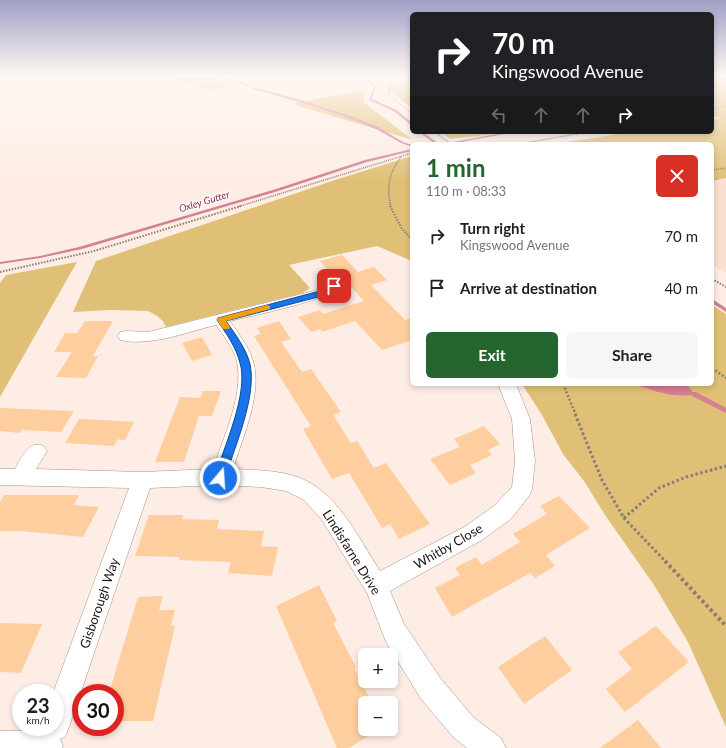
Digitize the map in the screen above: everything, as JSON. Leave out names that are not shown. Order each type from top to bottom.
[{"type":"street","points":[[126,336],[145,341],[221,320],[318,299],[334,286]]},
{"type":"street","points":[[220,478],[246,396],[247,380],[245,363],[238,346],[221,320]]},
{"type":"street","name":"Whitby Close","points":[[376,586],[474,533],[503,512],[522,490],[525,461],[521,419],[508,386]]},
{"type":"street","name":"Lindisfarne Drive","points":[[10,477],[36,451]]},
{"type":"street","name":"Lindisfarne Drive","points":[[10,477],[142,480],[220,478],[261,479],[290,484],[311,494],[330,513],[376,586],[395,633],[431,689],[464,728],[491,748]]},
{"type":"street","name":"Gisborough Way","points":[[0,746],[51,737],[142,480]]},
{"type":"path","points":[[437,134],[448,142]]},
{"type":"path","points":[[532,142],[578,134]]},
{"type":"path","points":[[0,272],[94,251],[410,153]]},
{"type":"path","points":[[403,155],[397,162],[389,178],[387,188],[389,204],[394,217],[407,236],[410,238]]},
{"type":"path","points":[[714,170],[726,168]]},
{"type":"path","points":[[714,280],[726,287]]},
{"type":"path","points":[[714,369],[726,378]]},
{"type":"path","points":[[564,386],[602,480],[624,518],[726,626]]},
{"type":"path","points":[[624,518],[659,488],[686,477],[726,466]]},
{"type":"shaded area","points":[[315,111],[375,111],[413,140]]},
{"type":"shaded area","points":[[714,111],[726,111],[726,178],[714,181],[714,142],[567,142],[620,134],[714,134],[714,120],[722,118],[714,116]]},
{"type":"shaded area","points":[[444,134],[494,134],[450,139]]},
{"type":"shaded area","points":[[410,157],[410,260],[377,246],[289,265],[310,288],[303,293],[166,327],[163,321],[148,311],[111,310],[73,312],[96,261],[338,179]]},
{"type":"shaded area","points":[[726,178],[726,273],[714,266],[714,181]]},
{"type":"shaded area","points":[[77,262],[0,397],[0,283],[6,275]]},
{"type":"shaded area","points":[[714,306],[726,314],[726,727],[688,642],[654,585],[605,515],[584,481],[563,454],[542,415],[523,386],[640,386],[672,395],[687,396],[693,394],[688,386],[714,386]]},
{"type":"shaded area","points":[[640,386],[688,386],[694,394],[680,396]]},
{"type":"building","points":[[342,255],[358,272],[374,267],[387,280],[371,285],[405,320],[410,319],[410,341],[382,350],[355,321],[322,332],[320,329],[311,332],[298,317],[320,310],[323,314],[364,301],[341,276],[343,275],[334,277],[320,261]]},
{"type":"building","points":[[85,321],[113,321],[93,356],[98,356],[86,378],[56,377],[72,352],[54,352],[65,333],[77,333]]},
{"type":"building","points":[[279,321],[291,339],[281,342],[302,372],[311,369],[341,412],[333,415],[351,443],[357,441],[374,468],[386,463],[430,524],[399,539],[390,524],[382,528],[349,473],[332,479],[303,429],[311,426],[254,336],[261,334],[257,328]]},
{"type":"building","points":[[202,337],[212,355],[192,361],[182,343]]},
{"type":"building","points":[[203,391],[221,391],[212,416],[199,416],[184,462],[155,462],[180,397],[200,398]]},
{"type":"building","points":[[0,408],[74,411],[61,432],[22,430],[20,433],[0,431]]},
{"type":"building","points":[[79,419],[134,422],[125,440],[118,439],[114,446],[65,443]]},
{"type":"building","points":[[484,426],[500,444],[488,450],[492,455],[470,465],[476,473],[450,485],[430,459],[460,447],[454,439]]},
{"type":"building","points":[[4,495],[79,495],[74,505],[99,507],[83,537],[21,531],[0,531],[0,502]]},
{"type":"building","points":[[559,496],[590,528],[546,555],[555,566],[535,578],[530,573],[452,617],[435,588],[460,575],[455,568],[476,557],[482,565],[520,542],[513,534],[547,514],[540,506]]},
{"type":"building","points":[[149,515],[183,515],[182,519],[219,520],[217,529],[264,531],[261,546],[278,547],[272,576],[228,573],[231,562],[179,560],[180,557],[135,556]]},
{"type":"building","points":[[319,585],[337,621],[333,623],[356,667],[354,668],[358,676],[358,688],[364,688],[368,696],[358,696],[358,736],[368,736],[349,748],[337,748],[276,606]]},
{"type":"building","points":[[163,596],[159,610],[175,610],[171,626],[175,626],[153,721],[124,721],[124,684],[112,684],[138,597]]},
{"type":"building","points":[[0,623],[42,624],[21,673],[0,672]]},
{"type":"building","points":[[656,626],[689,662],[625,712],[606,689],[632,669],[618,652]]},
{"type":"building","points":[[545,636],[572,670],[524,704],[498,667]]},
{"type":"building","points":[[638,720],[661,748],[600,748]]},
{"type":"waterway","points":[[331,111],[377,128],[386,132],[402,143],[410,146]]},
{"type":"waterway","points":[[396,111],[410,123]]},
{"type":"waterway","points":[[424,134],[434,142]]},
{"type":"waterway","points":[[456,142],[502,134]]},
{"type":"waterway","name":"Oxley Gutter","points":[[0,263],[40,257],[80,248],[274,191],[366,161],[410,150]]},
{"type":"waterway","points":[[714,302],[726,310]]},
{"type":"waterway","points":[[694,394],[726,411]]},
{"type":"slow traffic","points":[[226,327],[221,320],[267,308]]},
{"type":"route","points":[[220,478],[246,396],[247,380],[245,363],[238,346],[221,320],[319,294],[334,286]]}]
